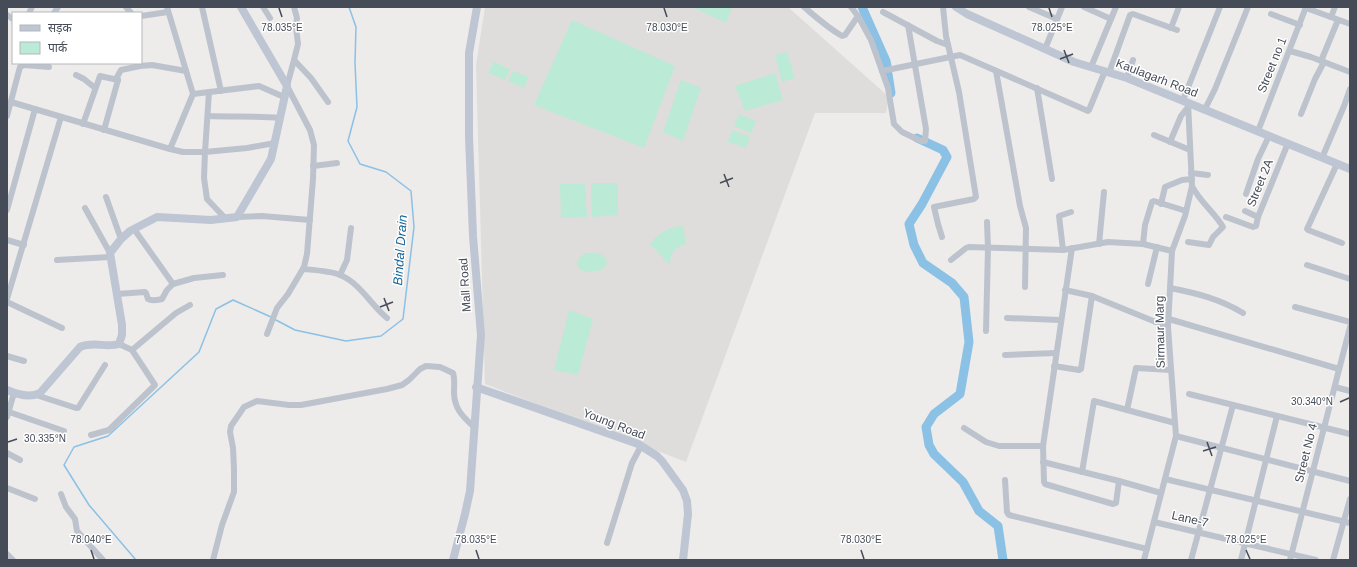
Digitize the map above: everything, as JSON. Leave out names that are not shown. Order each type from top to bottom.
[{"type":"street","points":[[202,7],[221,91]]},
{"type":"street","points":[[241,7],[287,86],[312,134],[314,145],[307,254],[303,269],[274,315],[267,334]]},
{"type":"street","points":[[263,7],[270,18]]},
{"type":"street","points":[[237,216],[271,159],[284,97],[298,44],[296,27],[297,18],[294,7]]},
{"type":"street","name":"Mall Road","points":[[453,560],[470,491],[474,441],[473,426],[481,335],[471,200],[468,88],[469,53],[477,7]]},
{"type":"street","points":[[804,7],[819,21],[842,36],[845,35],[858,16]]},
{"type":"street","points":[[851,7],[858,16],[871,40],[888,88],[894,124],[899,130],[923,141],[926,140],[926,129],[908,25]]},
{"type":"street","points":[[942,237],[934,207],[974,199],[976,197],[959,92],[948,45],[943,7]]},
{"type":"street","name":"Kaulagarh Road","points":[[956,7],[967,14],[1074,62],[1127,78],[1288,143],[1350,170]]},
{"type":"street","points":[[1029,7],[1057,19]]},
{"type":"street","points":[[1045,49],[1062,7]]},
{"type":"street","points":[[1084,7],[1111,19]]},
{"type":"street","points":[[1091,67],[1116,7]]},
{"type":"street","points":[[882,71],[960,55],[1088,111],[1107,72],[1130,15],[1133,14],[1174,29],[1179,7]]},
{"type":"street","points":[[1170,142],[1186,103],[1220,7]]},
{"type":"street","points":[[1205,109],[1215,89],[1248,7]]},
{"type":"street","points":[[1306,7],[1350,24]]},
{"type":"street","name":"Street no 1","points":[[1258,131],[1306,7]]},
{"type":"street","points":[[1331,17],[1335,7]]},
{"type":"street","points":[[142,16],[167,9],[193,94],[170,149]]},
{"type":"street","points":[[883,12],[937,41],[948,45]]},
{"type":"street","points":[[1271,14],[1300,25]]},
{"type":"street","points":[[1301,114],[1338,20]]},
{"type":"street","points":[[1290,51],[1350,72]]},
{"type":"street","points":[[294,60],[311,78],[328,102]]},
{"type":"street","points":[[1127,78],[1133,60]]},
{"type":"street","points":[[7,116],[20,67],[24,65],[49,67]]},
{"type":"street","points":[[104,130],[118,80],[117,77],[121,70],[152,65],[186,72]]},
{"type":"street","points":[[996,71],[1020,206],[1026,225],[1025,287]]},
{"type":"street","points":[[76,75],[84,79],[95,88]]},
{"type":"street","points":[[84,124],[100,76],[118,80]]},
{"type":"street","points":[[193,94],[259,86],[284,97]]},
{"type":"street","points":[[1037,88],[1052,180]]},
{"type":"street","points":[[1322,158],[1350,89]]},
{"type":"street","points":[[209,92],[204,178],[206,196],[209,202],[225,218]]},
{"type":"street","points":[[11,102],[183,152],[205,152],[247,148],[275,143]]},
{"type":"street","name":"Sirmaur Marg","points":[[1144,560],[1176,436],[1168,327],[1172,251],[1186,211],[1192,186],[1186,103]]},
{"type":"street","points":[[7,210],[35,109]]},
{"type":"street","points":[[208,116],[258,116],[280,118]]},
{"type":"street","points":[[61,117],[7,300],[62,328]]},
{"type":"street","points":[[1154,136],[1190,150]]},
{"type":"street","points":[[1246,194],[1258,159],[1269,136]]},
{"type":"street","name":"Street 2A","points":[[1245,211],[1258,217],[1288,143]]},
{"type":"street","points":[[313,166],[337,163]]},
{"type":"street","points":[[1337,164],[1307,229],[1342,243]]},
{"type":"street","points":[[1161,204],[1165,187],[1191,176],[1208,175]]},
{"type":"street","points":[[1188,242],[1209,246],[1213,237],[1223,227],[1200,199],[1192,186]]},
{"type":"street","points":[[1099,244],[1104,192]]},
{"type":"street","points":[[106,197],[121,239]]},
{"type":"street","points":[[1143,244],[1145,226],[1152,202],[1154,201],[1186,211]]},
{"type":"street","points":[[85,208],[110,255],[122,325],[122,334],[119,344]]},
{"type":"street","points":[[1063,250],[1059,216],[1071,212]]},
{"type":"street","points":[[110,255],[121,239],[134,229],[157,217],[211,220],[237,216],[262,216],[310,220]]},
{"type":"street","points":[[1226,217],[1253,228],[1256,226],[1258,217]]},
{"type":"street","points":[[986,331],[988,248],[987,222]]},
{"type":"street","points":[[340,275],[347,260],[351,228]]},
{"type":"street","points":[[134,229],[173,284]]},
{"type":"street","points":[[7,240],[24,245]]},
{"type":"street","points":[[951,260],[967,247],[1063,250],[1108,242],[1143,244],[1172,251]]},
{"type":"street","points":[[1148,284],[1156,247]]},
{"type":"street","points":[[1072,248],[1060,320],[1043,446],[1044,482],[1045,484],[1113,504],[1116,503],[1119,481]]},
{"type":"street","points":[[57,260],[110,255]]},
{"type":"street","points":[[1307,265],[1350,280]]},
{"type":"street","points":[[303,269],[340,275],[349,280],[362,292],[376,309],[387,318]]},
{"type":"street","points":[[117,294],[145,292],[148,299],[159,300],[162,299],[167,290],[173,284],[194,278],[223,275]]},
{"type":"street","points":[[1170,288],[1202,294],[1231,305],[1243,312]]},
{"type":"street","points":[[1065,290],[1092,296],[1168,327]]},
{"type":"street","points":[[1054,366],[1079,370],[1081,368],[1092,296]]},
{"type":"street","points":[[132,350],[176,313],[190,306]]},
{"type":"street","points":[[1295,307],[1350,322]]},
{"type":"street","points":[[1007,318],[1060,320]]},
{"type":"street","points":[[1169,319],[1339,369]]},
{"type":"street","name":"Street No 4","points":[[1290,557],[1339,369],[1349,338],[1350,327]]},
{"type":"street","points":[[36,395],[40,393],[80,347],[89,344],[119,344],[132,350],[155,385],[109,430],[91,435]]},
{"type":"street","points":[[1005,355],[1056,353]]},
{"type":"street","points":[[7,356],[24,361]]},
{"type":"street","points":[[64,431],[8,414],[10,392],[36,395],[78,408],[105,365]]},
{"type":"street","points":[[213,560],[222,525],[234,492],[231,426],[244,407],[252,402],[262,401],[289,405],[301,405],[352,396],[402,385],[426,366],[440,367],[453,373],[456,409],[473,426]]},
{"type":"street","points":[[1127,410],[1136,368],[1171,370]]},
{"type":"street","name":"Young Road","points":[[476,387],[641,446],[657,456],[683,490],[687,501],[688,514],[683,560]]},
{"type":"street","points":[[1335,387],[1350,391]]},
{"type":"street","points":[[1189,394],[1350,434]]},
{"type":"street","points":[[1082,472],[1094,402],[1096,401],[1175,423]]},
{"type":"street","points":[[1191,560],[1233,405]]},
{"type":"street","points":[[1241,560],[1277,416]]},
{"type":"street","points":[[964,428],[992,445],[1043,446]]},
{"type":"street","points":[[1176,436],[1350,481]]},
{"type":"street","points":[[607,543],[632,463],[641,446]]},
{"type":"street","points":[[7,453],[20,460]]},
{"type":"street","points":[[1043,462],[1161,493]]},
{"type":"street","points":[[1165,479],[1350,523]]},
{"type":"street","points":[[1005,480],[1007,512],[1009,515],[1147,549]]},
{"type":"street","points":[[7,488],[35,499]]},
{"type":"street","points":[[61,494],[66,508],[74,519],[77,531],[103,560]]},
{"type":"street","points":[[1333,560],[1350,499]]},
{"type":"street","name":"Lane-7","points":[[1154,522],[1245,543],[1290,557],[1316,560]]},
{"type":"street","points":[[7,554],[13,560]]},
{"type":"shaded area","points":[[485,7],[788,7],[889,97],[886,113],[815,113],[686,462],[485,384],[476,65]]},
{"type":"green space","points":[[692,7],[732,7],[726,23]]},
{"type":"green space","points":[[572,20],[675,66],[644,148],[534,105]]},
{"type":"green space","points":[[787,52],[795,78],[782,82],[775,55]]},
{"type":"green space","points":[[494,62],[510,69],[505,80],[488,73]]},
{"type":"green space","points":[[513,71],[529,77],[524,88],[508,81]]},
{"type":"green space","points":[[775,73],[783,100],[745,111],[735,86]]},
{"type":"green space","points":[[681,80],[701,88],[683,141],[663,132]]},
{"type":"green space","points":[[739,114],[756,121],[751,133],[734,126]]},
{"type":"green space","points":[[732,130],[750,137],[746,148],[728,142]]},
{"type":"green space","points":[[591,183],[618,183],[618,215],[592,217]]},
{"type":"green space","points":[[560,184],[585,184],[587,217],[561,218]]},
{"type":"green space","points":[[683,226],[686,244],[674,251],[671,257],[670,265],[650,244],[664,231]]},
{"type":"green space","points":[[585,253],[598,253],[603,256],[607,261],[605,267],[598,271],[586,272],[579,269],[577,262]]},
{"type":"green space","points":[[569,310],[593,319],[578,375],[554,370]]},
{"type":"waterway","name":"Bindal Drain","points":[[274,319],[295,330],[346,341],[381,336],[403,319],[414,227],[411,191],[386,172],[360,164],[348,141],[357,107],[355,63],[356,27],[349,7]]},
{"type":"waterway","points":[[862,7],[887,66]]},
{"type":"waterway","points":[[888,74],[891,93]]},
{"type":"waterway","points":[[917,138],[943,150],[947,157],[922,204],[909,224],[914,245],[923,263],[952,283],[964,297],[969,342],[960,394],[934,414],[926,427],[929,445],[934,454],[963,482],[979,511],[998,526],[1003,560]]},
{"type":"waterway","name":"Bindal Drain","points":[[136,560],[89,505],[64,465],[74,447],[108,436],[199,352],[216,309],[233,300],[271,317]]}]
